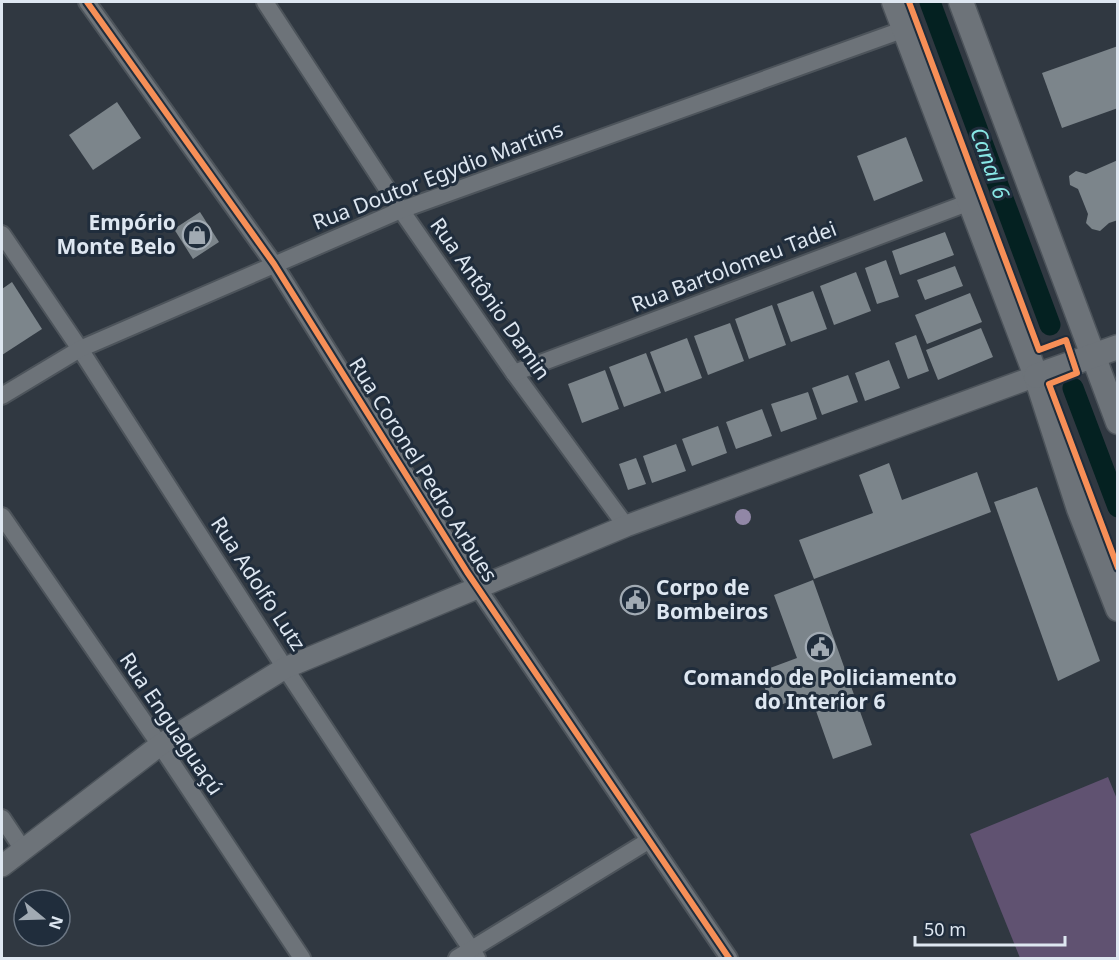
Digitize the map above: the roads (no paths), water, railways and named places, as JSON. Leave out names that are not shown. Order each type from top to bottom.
[{"type":"main road","points":[[894,2],[970,202],[1042,374],[1079,509],[1118,609]]},
{"type":"main road","points":[[961,2],[1083,359],[1118,422]]},
{"type":"main road","points":[[1042,374],[1118,347]]},
{"type":"street","name":"Rua Coronel Pedro Arbues","points":[[87,2],[274,264],[477,587],[729,958]]},
{"type":"street","name":"Rua Antônio Damin","points":[[265,2],[401,210],[514,373],[626,526]]},
{"type":"street","name":"Rua Doutor Egydio Martins","points":[[2,396],[81,349],[401,210],[905,29]]},
{"type":"street","name":"Rua Bartolomeu Tadei","points":[[514,373],[970,202]]},
{"type":"street","name":"Rua Adolfo Lutz","points":[[2,234],[81,349],[468,956]]},
{"type":"street","points":[[2,866],[22,848],[160,745],[285,668],[626,526],[1042,374]]},
{"type":"street","name":"Rua Enguaguaçú","points":[[2,516],[160,745],[302,958]]},
{"type":"street","points":[[2,819],[22,848]]},
{"type":"street","points":[[468,956],[648,841]]},
{"type":"waterway","name":"Canal 6","points":[[930,2],[1050,325]]},
{"type":"waterway","name":"Canal 6","points":[[1073,388],[1118,507]]},
{"type":"place","name":"Empório Monte Belo","points":[[197,235]]},
{"type":"place","name":"Corpo de Bombeiros","points":[[635,600]]},
{"type":"place","name":"Comando de Policiamento do Interior 6","points":[[820,647]]}]
